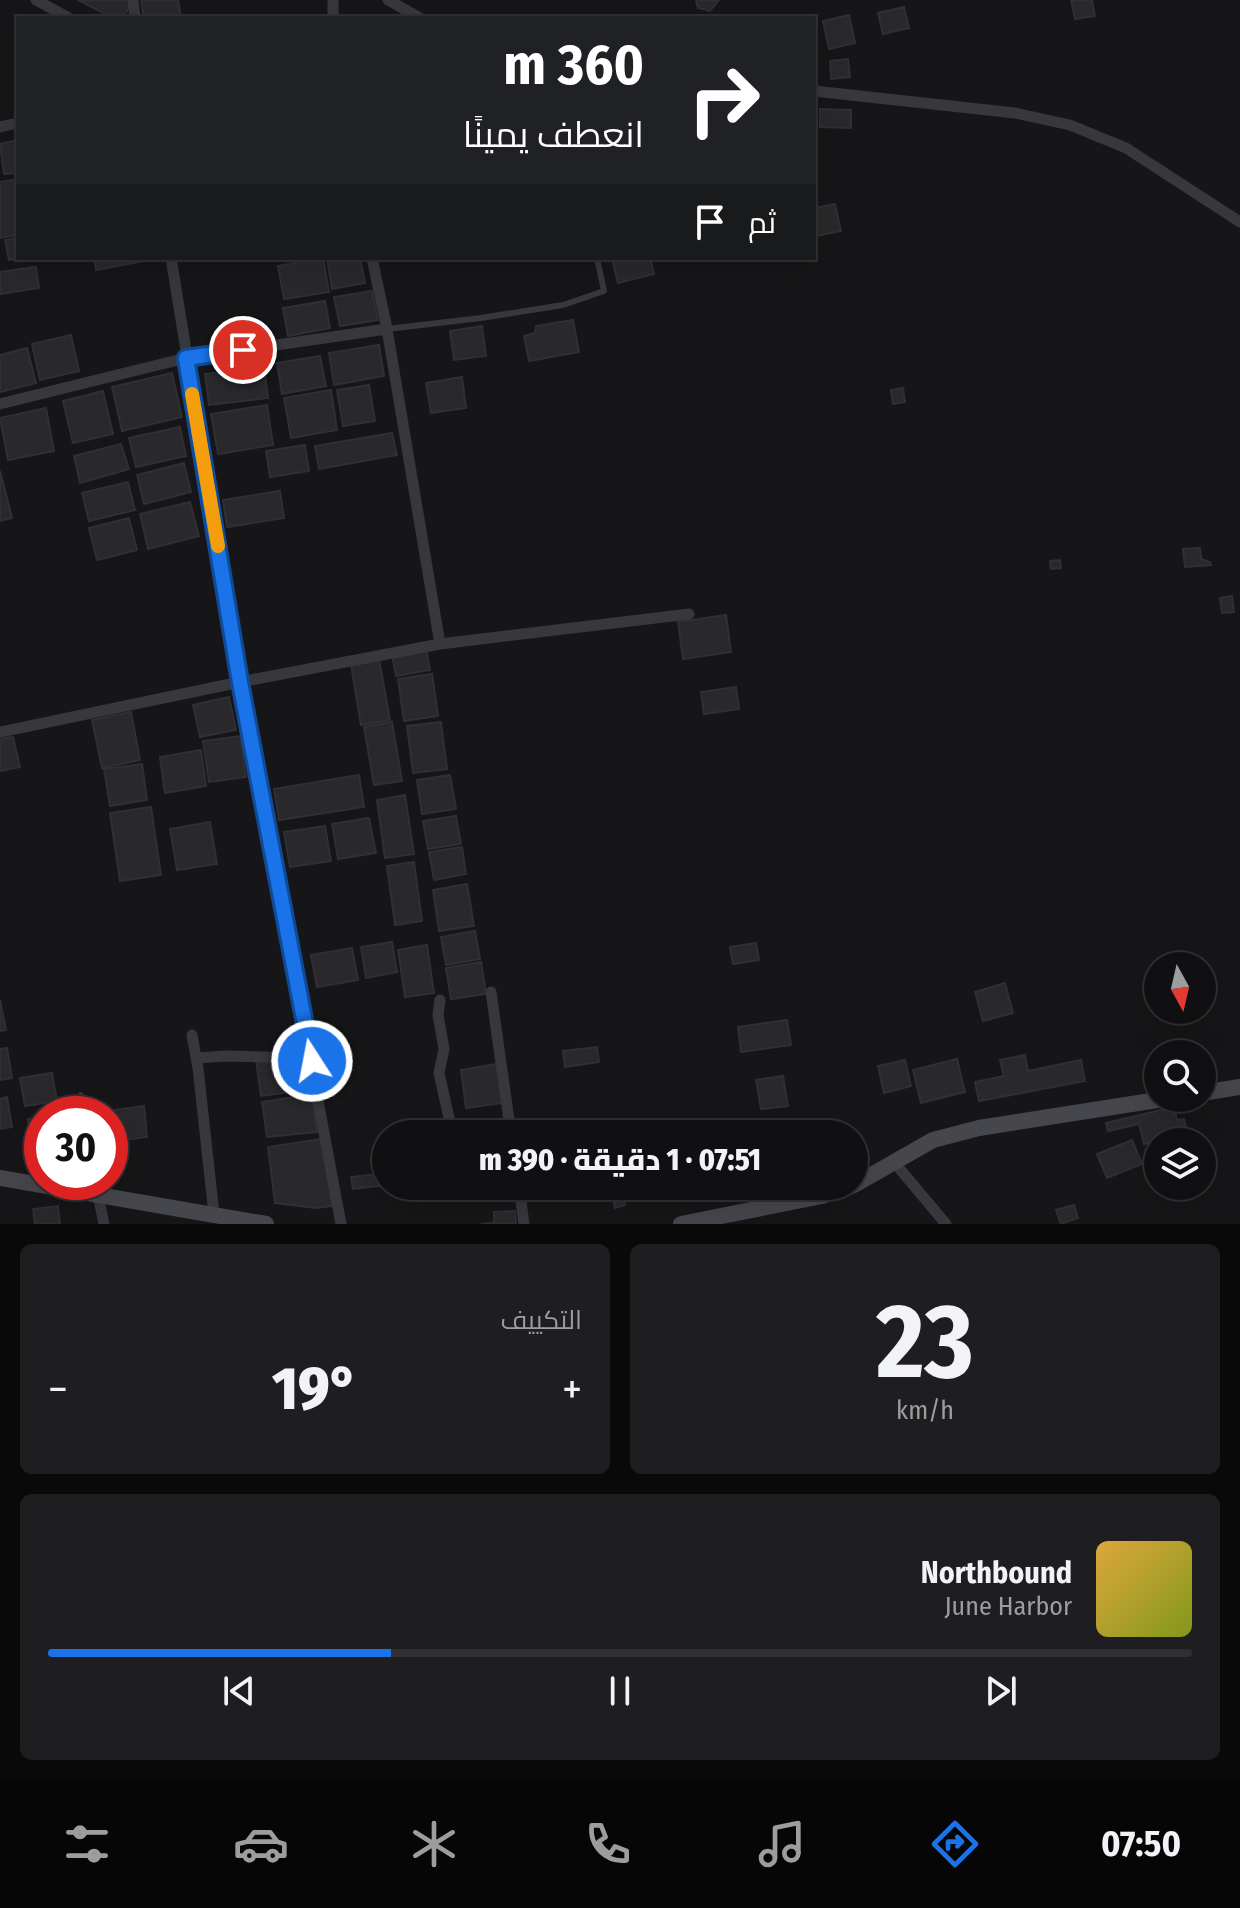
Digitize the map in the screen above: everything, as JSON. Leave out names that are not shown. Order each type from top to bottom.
[{"type":"street","points":[[36,0],[65,16]]},
{"type":"street","points":[[388,0],[416,16]]},
{"type":"street","points":[[816,91],[1015,113],[1070,125],[1126,148],[1240,222]]},
{"type":"street","points":[[171,260],[240,682],[341,1224]]},
{"type":"street","points":[[372,260],[440,644]]},
{"type":"street","points":[[0,404],[186,358],[387,329]]},
{"type":"street","points":[[0,732],[440,644],[689,614]]},
{"type":"street","points":[[491,992],[509,1120]]},
{"type":"street","points":[[440,1000],[438,1015],[444,1049],[439,1073],[449,1120]]},
{"type":"street","points":[[192,1035],[214,1214]]},
{"type":"street","points":[[196,1058],[306,1058],[312,1061]]},
{"type":"street","points":[[1216,1091],[1240,1087]]},
{"type":"street","points":[[868,1177],[933,1140],[954,1133],[1144,1102]]},
{"type":"street","points":[[894,1162],[946,1224]]},
{"type":"street","points":[[0,1178],[24,1180]]},
{"type":"street","points":[[128,1198],[191,1217],[214,1214],[266,1224]]},
{"type":"street","points":[[99,1200],[104,1224]]},
{"type":"street","points":[[521,1200],[524,1224]]},
{"type":"street","points":[[681,1224],[804,1200]]},
{"type":"lane","points":[[387,329],[563,305],[604,291],[597,260]]},
{"type":"building","points":[[78,0],[132,2],[124,16],[109,16]]},
{"type":"building","points":[[141,0],[178,0],[181,16],[144,16]]},
{"type":"building","points":[[696,0],[719,0],[710,11],[698,8]]},
{"type":"building","points":[[1071,0],[1092,0],[1095,16],[1075,19]]},
{"type":"building","points":[[904,7],[909,28],[883,34],[878,13]]},
{"type":"building","points":[[849,15],[855,43],[829,49],[823,21]]},
{"type":"building","points":[[848,59],[850,77],[831,79],[830,61]]},
{"type":"building","points":[[820,109],[851,110],[851,128],[820,127]]},
{"type":"building","points":[[16,140],[16,173],[4,174],[0,144]]},
{"type":"building","points":[[16,179],[16,235],[0,238],[0,182]]},
{"type":"building","points":[[835,204],[841,231],[816,236],[816,208]]},
{"type":"building","points":[[16,238],[16,259],[9,260],[5,240]]},
{"type":"building","points":[[94,260],[148,260],[96,270]]},
{"type":"building","points":[[323,260],[329,292],[284,299],[278,266]]},
{"type":"building","points":[[327,260],[360,260],[365,283],[332,289]]},
{"type":"building","points":[[612,260],[650,260],[654,274],[618,283]]},
{"type":"building","points":[[36,267],[39,288],[0,294],[0,272]]},
{"type":"building","points":[[372,291],[378,320],[340,326],[334,297]]},
{"type":"building","points":[[325,301],[330,328],[288,336],[283,308]]},
{"type":"building","points":[[573,320],[579,352],[529,361],[524,336],[535,333],[536,326]]},
{"type":"building","points":[[482,326],[486,356],[454,360],[450,331]]},
{"type":"building","points":[[71,335],[79,371],[40,380],[32,344]]},
{"type":"building","points":[[379,345],[384,376],[334,385],[329,353]]},
{"type":"building","points":[[27,348],[36,383],[0,392],[0,355]]},
{"type":"building","points":[[320,356],[326,386],[282,394],[277,363]]},
{"type":"building","points":[[264,367],[268,398],[209,405],[205,374]]},
{"type":"building","points":[[172,373],[182,417],[122,431],[112,387]]},
{"type":"building","points":[[462,377],[466,408],[431,413],[426,383]]},
{"type":"building","points":[[369,385],[375,421],[343,426],[337,390]]},
{"type":"building","points":[[903,388],[905,402],[893,404],[891,390]]},
{"type":"building","points":[[331,390],[337,430],[291,438],[284,398]]},
{"type":"building","points":[[103,391],[113,434],[73,443],[63,401]]},
{"type":"building","points":[[267,405],[273,445],[218,454],[211,414]]},
{"type":"building","points":[[46,408],[54,451],[8,460],[0,418]]},
{"type":"building","points":[[180,427],[186,456],[136,467],[129,438]]},
{"type":"building","points":[[392,433],[397,455],[319,469],[315,446]]},
{"type":"building","points":[[121,444],[129,469],[80,483],[74,456]]},
{"type":"building","points":[[305,445],[309,471],[270,477],[266,451]]},
{"type":"building","points":[[184,463],[191,492],[144,504],[137,475]]},
{"type":"building","points":[[0,471],[12,518],[0,521]]},
{"type":"building","points":[[128,482],[135,510],[89,521],[82,493]]},
{"type":"building","points":[[280,491],[284,518],[227,527],[223,500]]},
{"type":"building","points":[[190,502],[199,536],[148,549],[140,514]]},
{"type":"building","points":[[129,518],[137,550],[97,560],[89,528]]},
{"type":"building","points":[[1200,548],[1201,559],[1211,565],[1185,567],[1183,549]]},
{"type":"building","points":[[1060,560],[1061,568],[1051,569],[1050,561]]},
{"type":"building","points":[[1232,596],[1234,612],[1222,613],[1220,598]]},
{"type":"building","points":[[726,615],[731,652],[683,659],[678,622]]},
{"type":"building","points":[[426,648],[430,670],[396,676],[392,655]]},
{"type":"building","points":[[379,659],[390,720],[361,725],[351,664]]},
{"type":"building","points":[[432,674],[438,716],[404,721],[398,679]]},
{"type":"building","points":[[736,687],[739,709],[704,714],[701,692]]},
{"type":"building","points":[[229,697],[236,730],[200,737],[193,705]]},
{"type":"building","points":[[131,712],[140,760],[102,768],[92,720]]},
{"type":"building","points":[[392,722],[402,781],[374,785],[364,727]]},
{"type":"building","points":[[441,722],[447,769],[413,773],[407,726]]},
{"type":"building","points":[[240,736],[246,777],[209,782],[203,741]]},
{"type":"building","points":[[13,737],[20,767],[0,771],[0,739]]},
{"type":"building","points":[[201,750],[206,786],[165,793],[160,757]]},
{"type":"building","points":[[142,764],[147,800],[110,806],[104,769]]},
{"type":"building","points":[[359,775],[364,807],[279,820],[274,789]]},
{"type":"building","points":[[450,775],[456,809],[422,814],[417,780]]},
{"type":"building","points":[[405,795],[414,854],[385,858],[377,800]]},
{"type":"building","points":[[151,807],[161,875],[120,881],[110,813]]},
{"type":"building","points":[[456,816],[461,844],[428,849],[423,821]]},
{"type":"building","points":[[369,818],[376,853],[338,859],[332,824]]},
{"type":"building","points":[[210,822],[217,864],[177,870],[170,829]]},
{"type":"building","points":[[325,826],[331,861],[290,867],[284,832]]},
{"type":"building","points":[[462,847],[466,874],[434,880],[429,852]]},
{"type":"building","points":[[414,862],[422,921],[395,925],[387,866]]},
{"type":"building","points":[[467,884],[474,926],[439,931],[433,890]]},
{"type":"building","points":[[475,931],[480,959],[446,965],[441,937]]},
{"type":"building","points":[[392,942],[397,972],[366,978],[361,947]]},
{"type":"building","points":[[756,943],[759,960],[733,964],[730,947]]},
{"type":"building","points":[[427,945],[434,993],[405,997],[398,950]]},
{"type":"building","points":[[352,948],[358,980],[317,987],[311,955]]},
{"type":"building","points":[[481,962],[486,994],[451,999],[446,968]]},
{"type":"building","points":[[1005,983],[1013,1013],[983,1021],[975,992]]},
{"type":"building","points":[[0,1000],[6,1030],[0,1031]]},
{"type":"building","points":[[787,1020],[791,1045],[741,1052],[738,1027]]},
{"type":"building","points":[[597,1047],[599,1062],[565,1067],[563,1051]]},
{"type":"building","points":[[7,1048],[12,1078],[0,1080],[0,1049]]},
{"type":"building","points":[[301,1053],[306,1090],[261,1096],[256,1060]]},
{"type":"building","points":[[1025,1055],[1028,1071],[1081,1060],[1085,1081],[979,1101],[975,1082],[1004,1076],[1000,1060]]},
{"type":"building","points":[[957,1059],[965,1092],[921,1103],[913,1070]]},
{"type":"building","points":[[905,1060],[911,1086],[884,1093],[878,1066]]},
{"type":"building","points":[[497,1064],[503,1103],[466,1108],[461,1070]]},
{"type":"building","points":[[52,1073],[56,1096],[24,1096],[24,1100],[20,1078]]},
{"type":"building","points":[[783,1076],[788,1106],[761,1109],[756,1080]]},
{"type":"building","points":[[312,1094],[317,1132],[267,1137],[262,1102]]},
{"type":"building","points":[[7,1097],[12,1127],[0,1129],[0,1099]]},
{"type":"building","points":[[144,1106],[147,1137],[128,1140],[128,1108]]},
{"type":"building","points":[[1153,1112],[1175,1112],[1177,1120],[1184,1119],[1186,1128],[1144,1128],[1144,1144],[1139,1124],[1108,1131],[1106,1123]]},
{"type":"building","points":[[320,1139],[329,1170],[332,1206],[316,1208],[275,1203],[268,1147]]},
{"type":"building","points":[[1132,1140],[1142,1164],[1107,1178],[1097,1154]]},
{"type":"building","points":[[372,1175],[372,1187],[353,1189],[351,1177]]},
{"type":"building","points":[[613,1200],[624,1200],[625,1205],[615,1208]]},
{"type":"building","points":[[1074,1205],[1078,1218],[1061,1224],[1056,1210]]},
{"type":"building","points":[[58,1206],[60,1224],[35,1224],[33,1209]]},
{"type":"building","points":[[515,1211],[516,1224],[481,1224],[494,1223],[494,1212]]},
{"type":"slow traffic","points":[[192,394],[218,546]]},
{"type":"route","points":[[243,350],[186,358],[240,682],[312,1061]]}]
